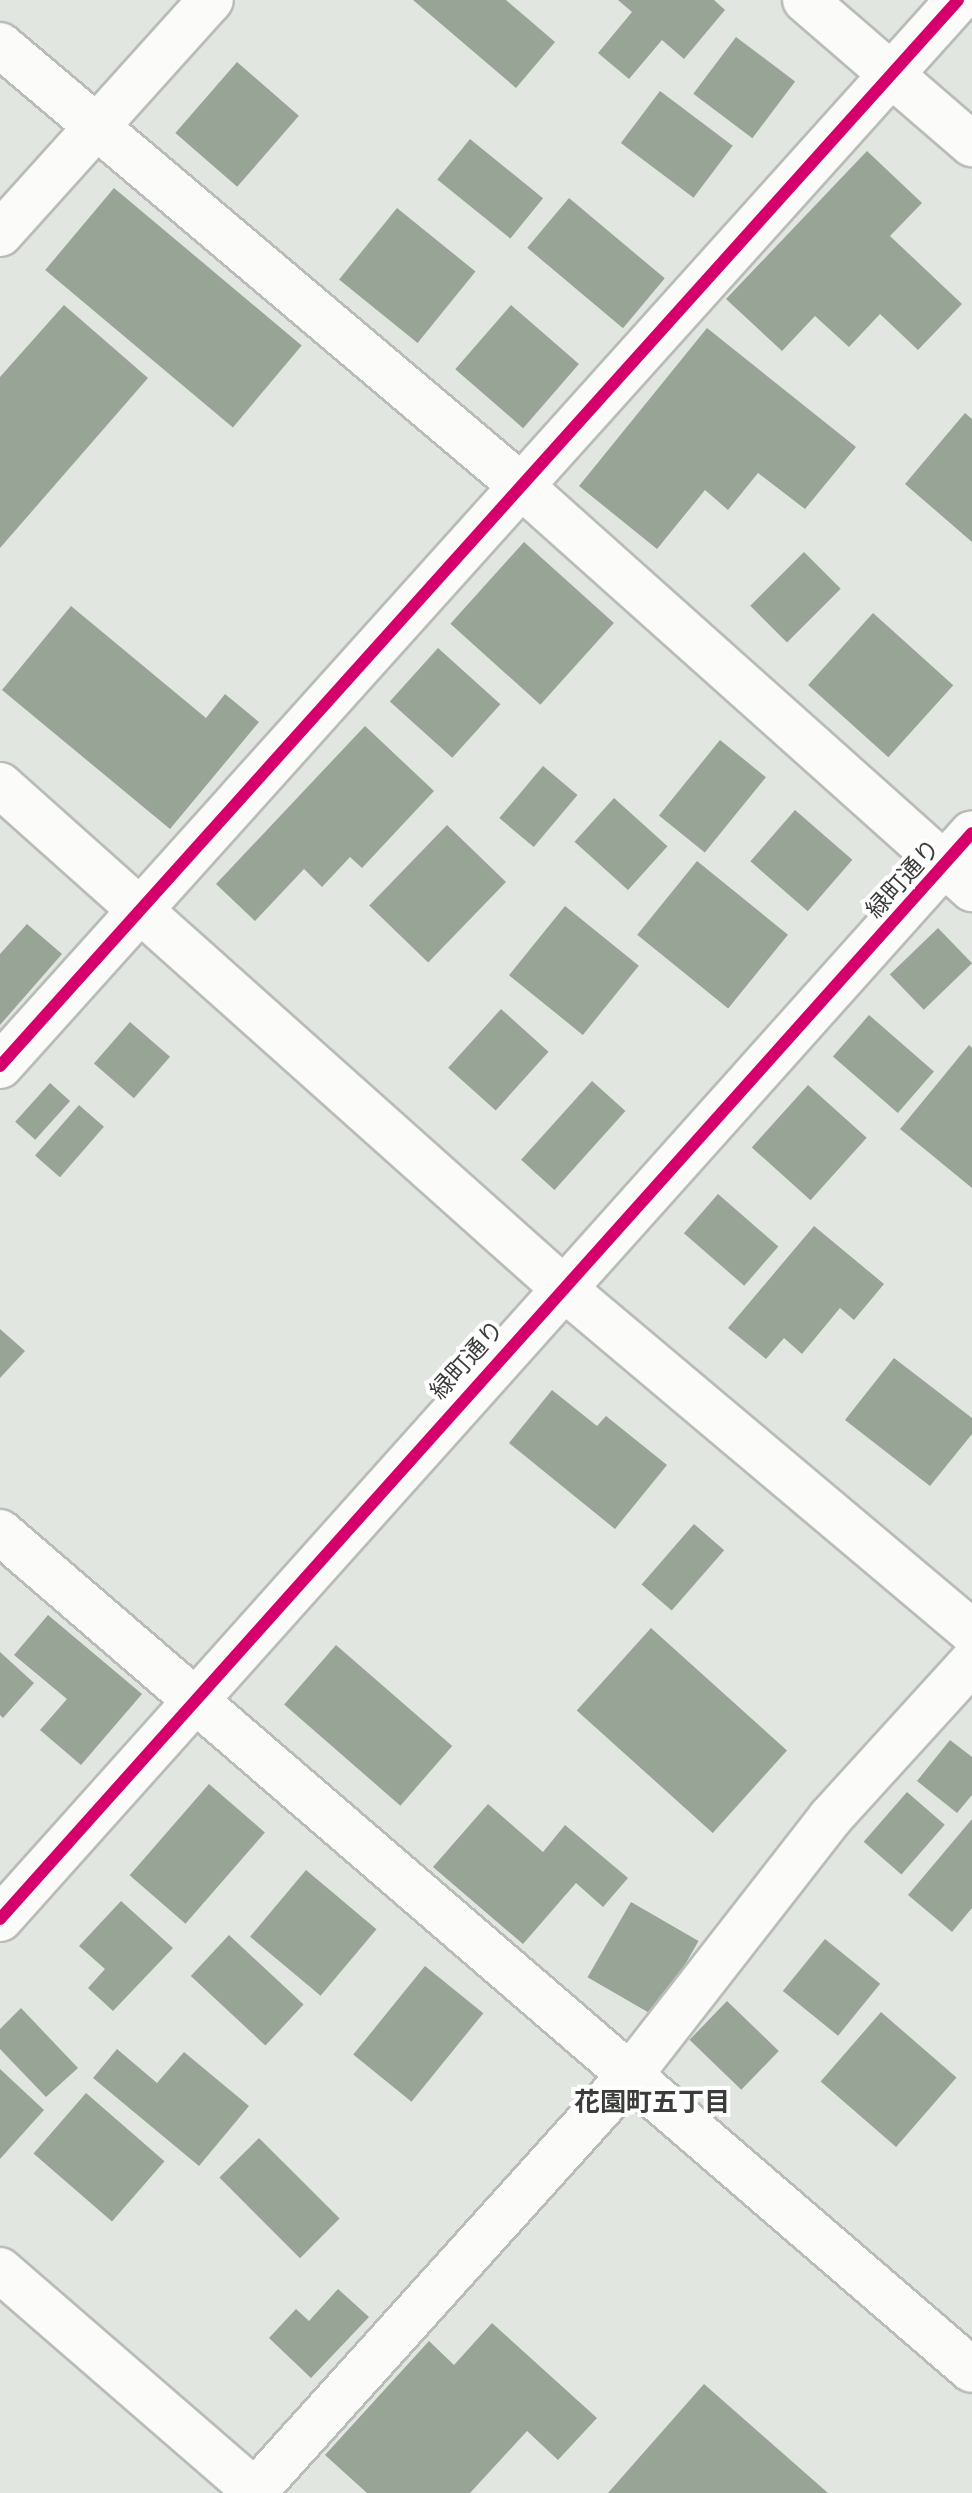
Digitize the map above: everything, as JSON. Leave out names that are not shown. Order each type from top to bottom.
[{"type":"street","points":[[0,234],[211,0]]},
{"type":"street","points":[[805,0],[972,144]]},
{"type":"street","points":[[0,1066],[519,484],[958,0]]},
{"type":"street","points":[[0,45],[963,862]]},
{"type":"street","points":[[0,785],[143,909],[561,1286],[972,1632]]},
{"type":"street","name":"緑町通り","points":[[0,1919],[193,1696],[561,1286],[963,862]]},
{"type":"street","points":[[0,1532],[972,2370]]},
{"type":"street","points":[[0,2270],[256,2492],[630,2075],[830,1818],[972,1662]]},
{"type":"building","points":[[413,0],[506,0],[555,42],[516,88]]},
{"type":"building","points":[[618,0],[714,0],[725,10],[684,59],[662,40],[629,79],[598,53],[632,12]]},
{"type":"building","points":[[736,37],[795,82],[752,138],[693,94]]},
{"type":"building","points":[[237,62],[299,116],[237,187],[175,133]]},
{"type":"building","points":[[660,91],[733,146],[694,198],[621,143]]},
{"type":"building","points":[[470,139],[543,198],[510,239],[437,179]]},
{"type":"building","points":[[867,151],[922,203],[890,236],[962,304],[918,350],[880,314],[849,347],[815,316],[782,351],[726,299]]},
{"type":"building","points":[[114,188],[302,345],[233,427],[45,270]]},
{"type":"building","points":[[569,198],[665,278],[623,328],[527,248]]},
{"type":"building","points":[[397,208],[475,272],[418,343],[339,279]]},
{"type":"building","points":[[64,305],[148,378],[0,548],[0,377]]},
{"type":"building","points":[[511,305],[579,364],[523,428],[455,369]]},
{"type":"building","points":[[707,328],[856,447],[805,509],[758,473],[728,510],[705,490],[657,549],[579,486]]},
{"type":"building","points":[[965,413],[972,419],[972,542],[905,484]]},
{"type":"building","points":[[524,542],[614,623],[540,705],[450,624]]},
{"type":"building","points":[[804,552],[841,589],[787,643],[750,606]]},
{"type":"building","points":[[71,606],[206,718],[225,694],[259,722],[170,829],[2,690]]},
{"type":"building","points":[[873,613],[953,685],[888,757],[808,685]]},
{"type":"building","points":[[438,648],[500,704],[452,758],[390,702]]},
{"type":"building","points":[[365,726],[434,791],[362,868],[350,857],[322,887],[304,869],[255,921],[216,884]]},
{"type":"building","points":[[720,740],[766,777],[705,853],[659,815]]},
{"type":"building","points":[[543,766],[577,795],[534,847],[499,818]]},
{"type":"building","points":[[614,798],[668,846],[628,890],[575,842]]},
{"type":"building","points":[[795,810],[852,860],[808,911],[750,861]]},
{"type":"building","points":[[447,825],[506,882],[428,963],[369,906]]},
{"type":"building","points":[[697,861],[788,935],[728,1008],[637,935]]},
{"type":"building","points":[[565,906],[639,966],[583,1035],[509,975]]},
{"type":"building","points":[[27,924],[62,954],[0,1025],[0,954]]},
{"type":"building","points":[[938,928],[972,963],[924,1010],[890,975]]},
{"type":"building","points":[[501,1009],[549,1052],[496,1111],[448,1068]]},
{"type":"building","points":[[869,1015],[934,1071],[898,1113],[833,1057]]},
{"type":"building","points":[[130,1022],[170,1057],[134,1098],[94,1064]]},
{"type":"building","points":[[969,1045],[972,1048],[972,1188],[900,1129]]},
{"type":"building","points":[[592,1081],[625,1111],[555,1190],[521,1160]]},
{"type":"building","points":[[50,1083],[70,1101],[35,1140],[15,1122]]},
{"type":"building","points":[[808,1085],[867,1138],[811,1200],[752,1147]]},
{"type":"building","points":[[79,1105],[104,1127],[60,1177],[35,1156]]},
{"type":"building","points":[[718,1194],[778,1246],[744,1286],[684,1233]]},
{"type":"building","points":[[814,1226],[884,1284],[854,1320],[840,1308],[802,1354],[784,1338],[766,1359],[728,1328]]},
{"type":"building","points":[[0,1329],[25,1351],[0,1378]]},
{"type":"building","points":[[894,1358],[972,1418],[972,1434],[930,1486],[845,1420]]},
{"type":"building","points":[[552,1390],[597,1426],[606,1416],[667,1465],[615,1529],[509,1443]]},
{"type":"building","points":[[694,1524],[724,1550],[672,1611],[642,1584]]},
{"type":"building","points":[[48,1615],[142,1694],[81,1765],[40,1730],[67,1699],[14,1655]]},
{"type":"building","points":[[651,1628],[787,1750],[713,1833],[577,1710]]},
{"type":"building","points":[[336,1645],[452,1746],[400,1806],[284,1705]]},
{"type":"building","points":[[0,1652],[34,1683],[3,1718],[0,1715]]},
{"type":"building","points":[[950,1740],[972,1757],[972,1795],[957,1813],[917,1781]]},
{"type":"building","points":[[209,1784],[265,1833],[185,1924],[130,1875]]},
{"type":"building","points":[[907,1792],[945,1825],[901,1875],[864,1842]]},
{"type":"building","points":[[488,1804],[543,1852],[565,1825],[628,1878],[603,1907],[576,1883],[523,1944],[433,1867]]},
{"type":"building","points":[[972,1819],[972,1908],[952,1932],[908,1895]]},
{"type":"building","points":[[306,1870],[376,1929],[321,1996],[250,1937]]},
{"type":"building","points":[[121,1901],[173,1948],[113,2011],[88,1988],[105,1969],[79,1946]]},
{"type":"building","points":[[631,1902],[699,1941],[655,2016],[587,1977]]},
{"type":"building","points":[[229,1935],[304,2005],[265,2046],[191,1976]]},
{"type":"building","points":[[825,1939],[880,1984],[838,2036],[783,1991]]},
{"type":"building","points":[[425,1966],[483,2013],[412,2102],[353,2055]]},
{"type":"building","points":[[727,2001],[779,2051],[741,2090],[689,2040]]},
{"type":"building","points":[[21,2008],[78,2068],[46,2097],[0,2049],[0,2029]]},
{"type":"building","points":[[881,2012],[956,2078],[896,2147],[821,2081]]},
{"type":"building","points":[[117,2049],[157,2083],[184,2052],[249,2106],[199,2166],[93,2078]]},
{"type":"building","points":[[0,2069],[44,2110],[0,2159]]},
{"type":"building","points":[[86,2093],[164,2161],[112,2222],[34,2153]]},
{"type":"building","points":[[259,2138],[340,2219],[300,2258],[219,2178]]},
{"type":"building","points":[[338,2289],[369,2317],[311,2378],[269,2338],[296,2309],[309,2321]]},
{"type":"building","points":[[492,2323],[597,2418],[558,2460],[527,2431],[470,2493],[367,2493],[325,2455],[429,2341],[454,2365]]},
{"type":"building","points":[[704,2384],[828,2493],[608,2493]]},
{"type":"cycle path","points":[[0,1066],[958,0]]},
{"type":"cycle path","points":[[0,1919],[972,833]]},
{"type":"district","name":"花園町五丁目","points":[[652,2102]]}]
